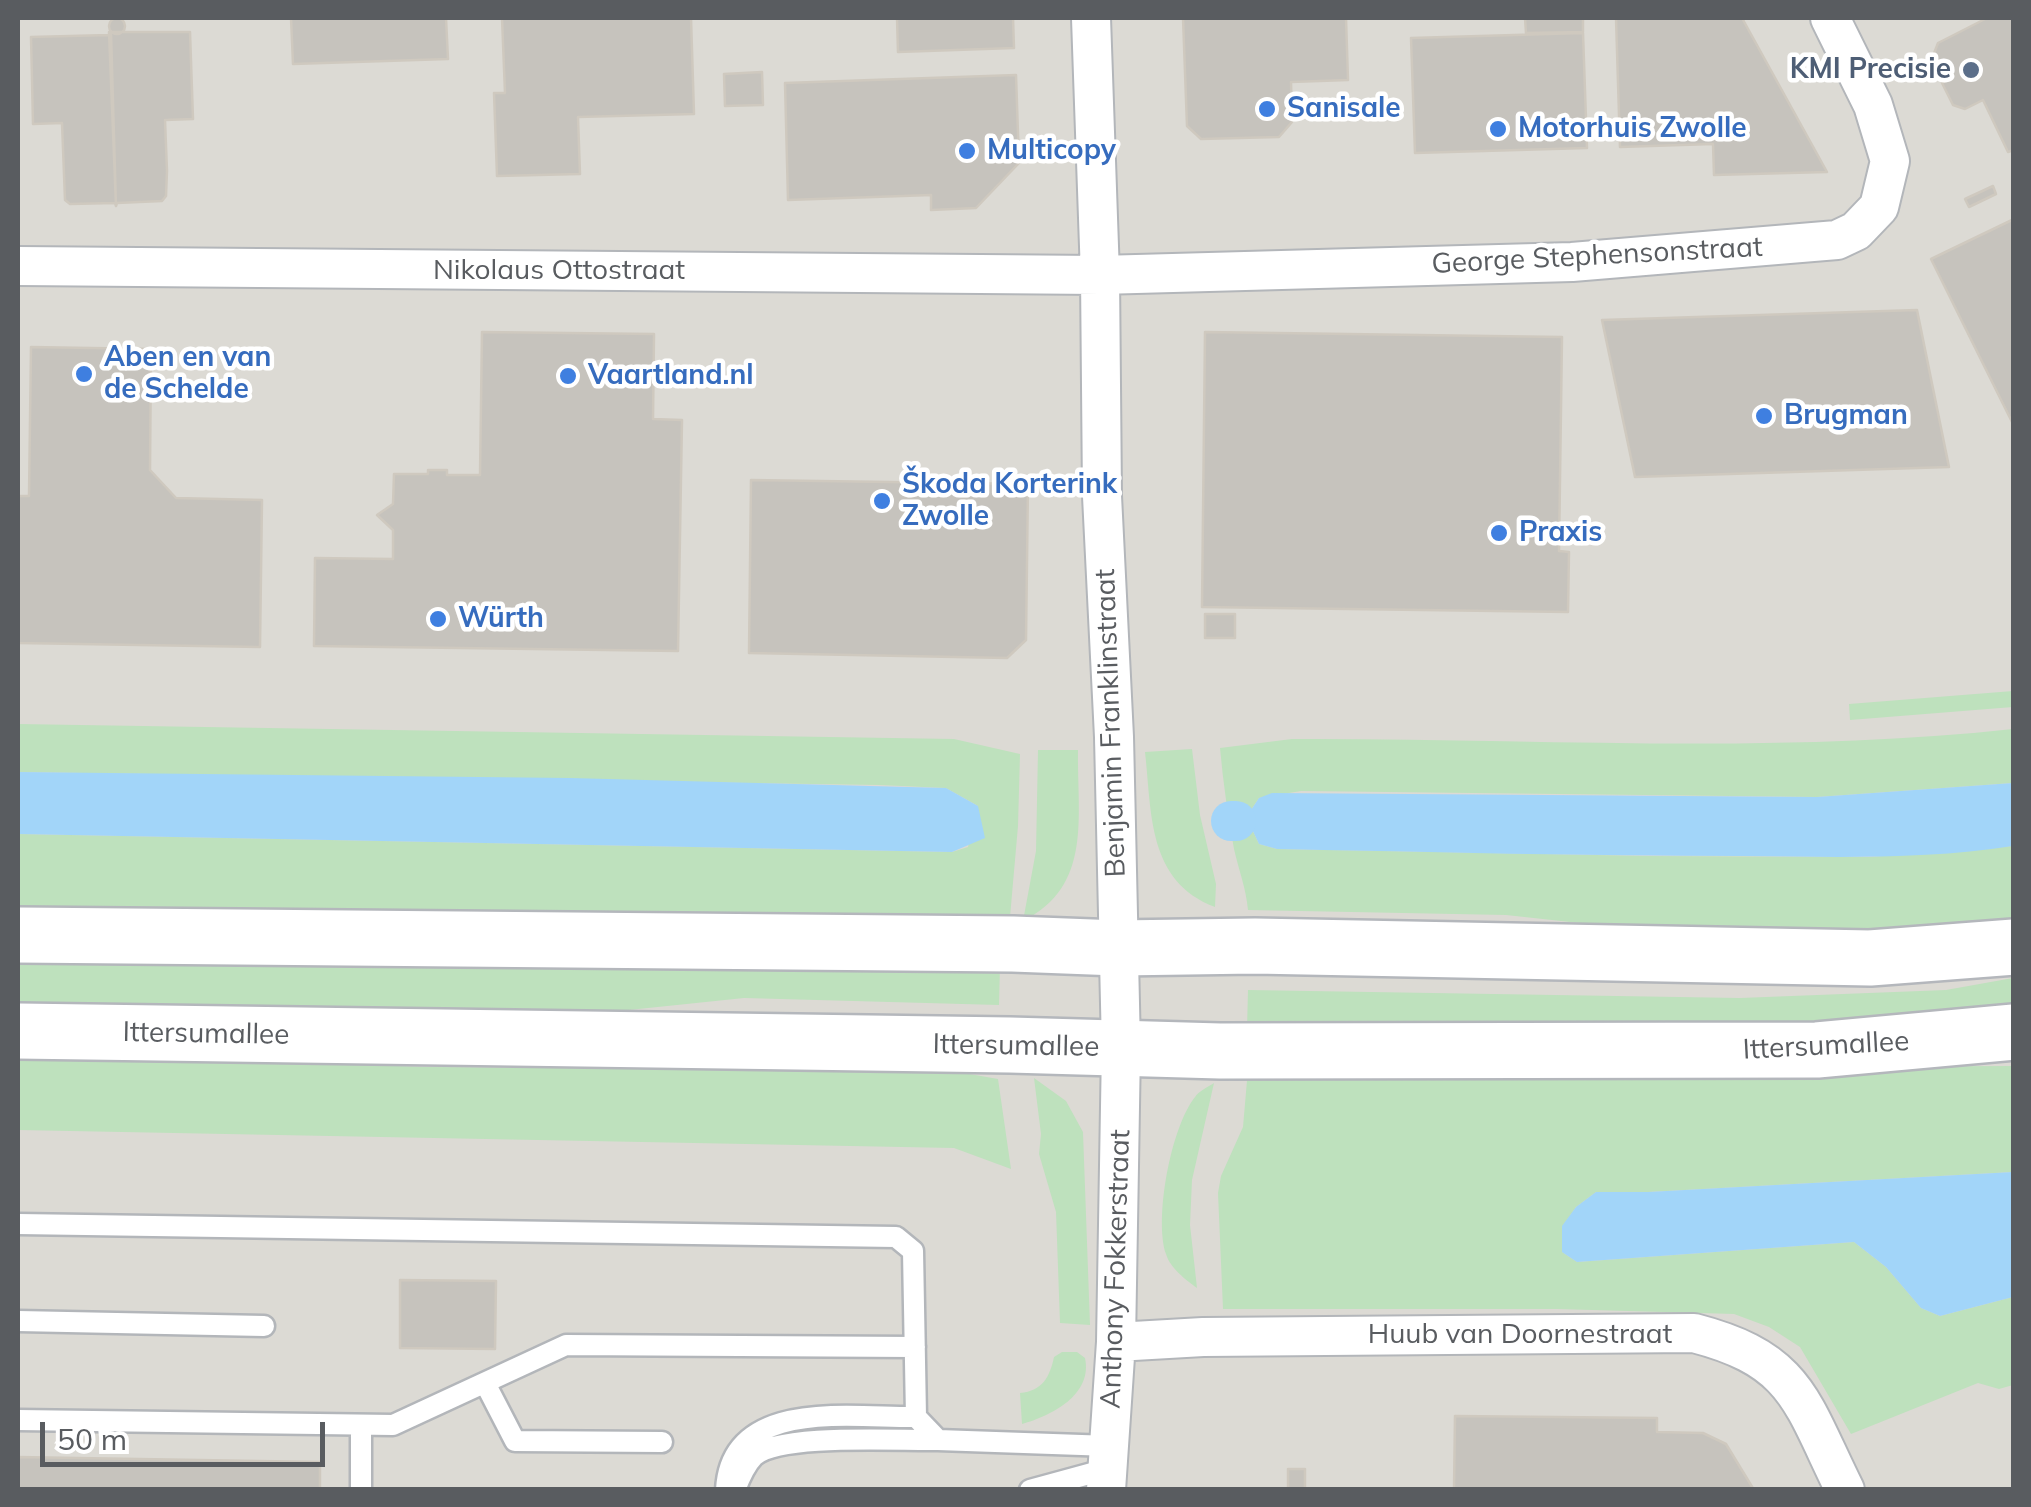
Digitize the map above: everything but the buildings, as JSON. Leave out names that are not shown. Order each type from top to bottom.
[{"type":"main road","points":[[18,934],[994,943],[1118,948],[1255,946],[1870,958],[2014,947]]},
{"type":"main road","name":"Ittersumallee","points":[[18,1031],[1220,1051],[1817,1050],[2014,1032]]},
{"type":"street","name":"Benjamin Franklinstraat","points":[[1091,18],[1121,1048]]},
{"type":"street","name":"George Stephensonstraat","points":[[1100,275],[1572,262],[1837,240],[1856,231],[1879,207],[1890,161],[1872,105],[1830,18]]},
{"type":"street","name":"Nikolaus Ottostraat","points":[[18,266],[1100,275]]},
{"type":"street","name":"Anthony Fokkerstraat","points":[[1108,1468],[1116,1342],[1121,1048]]},
{"type":"street","name":"Huub van Doornestraat","points":[[1116,1342],[1203,1337],[1694,1334],[1749,1352],[1787,1379],[1845,1490]]},
{"type":"lane","points":[[18,1224],[896,1237],[914,1252],[916,1417],[938,1440]]},
{"type":"lane","points":[[18,1321],[264,1326]]},
{"type":"lane","points":[[18,1420],[394,1425],[566,1346],[915,1348]]},
{"type":"lane","points":[[485,1383],[516,1440],[662,1442]]},
{"type":"lane","points":[[726,1490],[727,1469],[745,1442],[763,1428],[787,1420],[814,1418],[916,1417]]},
{"type":"lane","points":[[361,1425],[361,1490]]},
{"type":"lane","points":[[735,1490],[741,1473],[756,1454],[788,1442],[938,1440],[1108,1468]]},
{"type":"lane","points":[[1030,1490],[1108,1468]]},
{"type":"shaded area","points":[[18,18],[2013,18],[2013,1489],[18,1489]]},
{"type":"green space","points":[[2013,691],[2013,707],[1850,720],[1849,704]]},
{"type":"green space","points":[[18,724],[954,739],[1020,754],[1010,917],[18,920],[18,834],[952,852],[968,847],[978,806],[946,788],[879,785],[18,772]]},
{"type":"green space","points":[[2013,729],[2013,783],[1817,797],[1301,791],[1259,798],[1251,810],[1236,812],[1237,827],[1251,827],[1259,844],[1277,849],[1870,857],[2013,846],[2013,925],[1708,937],[1506,915],[1248,910],[1234,849],[1220,748],[1292,739],[1833,741]]},
{"type":"green space","points":[[1192,749],[1200,815],[1216,884],[1215,907],[1176,880],[1165,863],[1152,821],[1145,752]]},
{"type":"green space","points":[[1038,750],[1078,750],[1079,824],[1071,869],[1061,889],[1023,921],[1036,851]]},
{"type":"green space","points":[[18,958],[1000,966],[999,1005],[744,998],[629,1010],[18,1008]]},
{"type":"green space","points":[[2013,978],[2013,1013],[1931,1023],[1247,1029],[1248,990],[1740,998],[1946,990]]},
{"type":"green space","points":[[18,1054],[429,1067],[947,1070],[998,1079],[1011,1169],[954,1148],[18,1130]]},
{"type":"green space","points":[[2013,1066],[2013,1172],[1596,1192],[1576,1207],[1562,1227],[1562,1252],[1577,1262],[1854,1242],[1886,1267],[1921,1308],[1940,1316],[2013,1297],[2013,1385],[1999,1389],[1978,1383],[1851,1434],[1800,1347],[1769,1327],[1734,1314],[1557,1309],[1223,1309],[1218,1193],[1221,1176],[1243,1127],[1248,1069]]},
{"type":"green space","points":[[1034,1078],[1066,1101],[1083,1132],[1090,1325],[1060,1323],[1056,1212],[1039,1154],[1041,1134]]},
{"type":"green space","points":[[1214,1083],[1192,1180],[1190,1225],[1197,1288],[1168,1259],[1162,1218],[1167,1173],[1179,1129],[1197,1095]]},
{"type":"green space","points":[[1062,1352],[1077,1352],[1085,1358],[1083,1383],[1057,1409],[1022,1424],[1020,1393],[1040,1386],[1054,1357]]},
{"type":"water","points":[[18,772],[570,778],[946,788],[978,806],[985,838],[952,852],[18,834]]},
{"type":"water","points":[[2013,783],[2013,846],[1946,854],[1809,857],[1277,849],[1259,844],[1251,827],[1236,828],[1236,812],[1251,810],[1259,798],[1272,793],[1817,797]]},
{"type":"water","points":[[2013,1172],[2013,1297],[1940,1316],[1921,1308],[1886,1267],[1854,1242],[1577,1262],[1562,1252],[1562,1226],[1576,1207],[1596,1192]]},
{"type":"waterway","points":[[1231,821],[1236,821]]},
{"type":"place","name":"KMI Precisie","points":[[1971,70]]},
{"type":"place","name":"Sanisale","points":[[1267,109]]},
{"type":"place","name":"Motorhuis Zwolle","points":[[1498,129]]},
{"type":"place","name":"Multicopy","points":[[967,151]]},
{"type":"place","name":"Aben en van de Schelde","points":[[84,374]]},
{"type":"place","name":"Vaartland.nl","points":[[568,376]]},
{"type":"place","name":"Brugman","points":[[1764,416]]},
{"type":"place","name":"Škoda Korterink Zwolle","points":[[882,501]]},
{"type":"place","name":"Praxis","points":[[1499,533]]},
{"type":"place","name":"Würth","points":[[438,619]]}]
